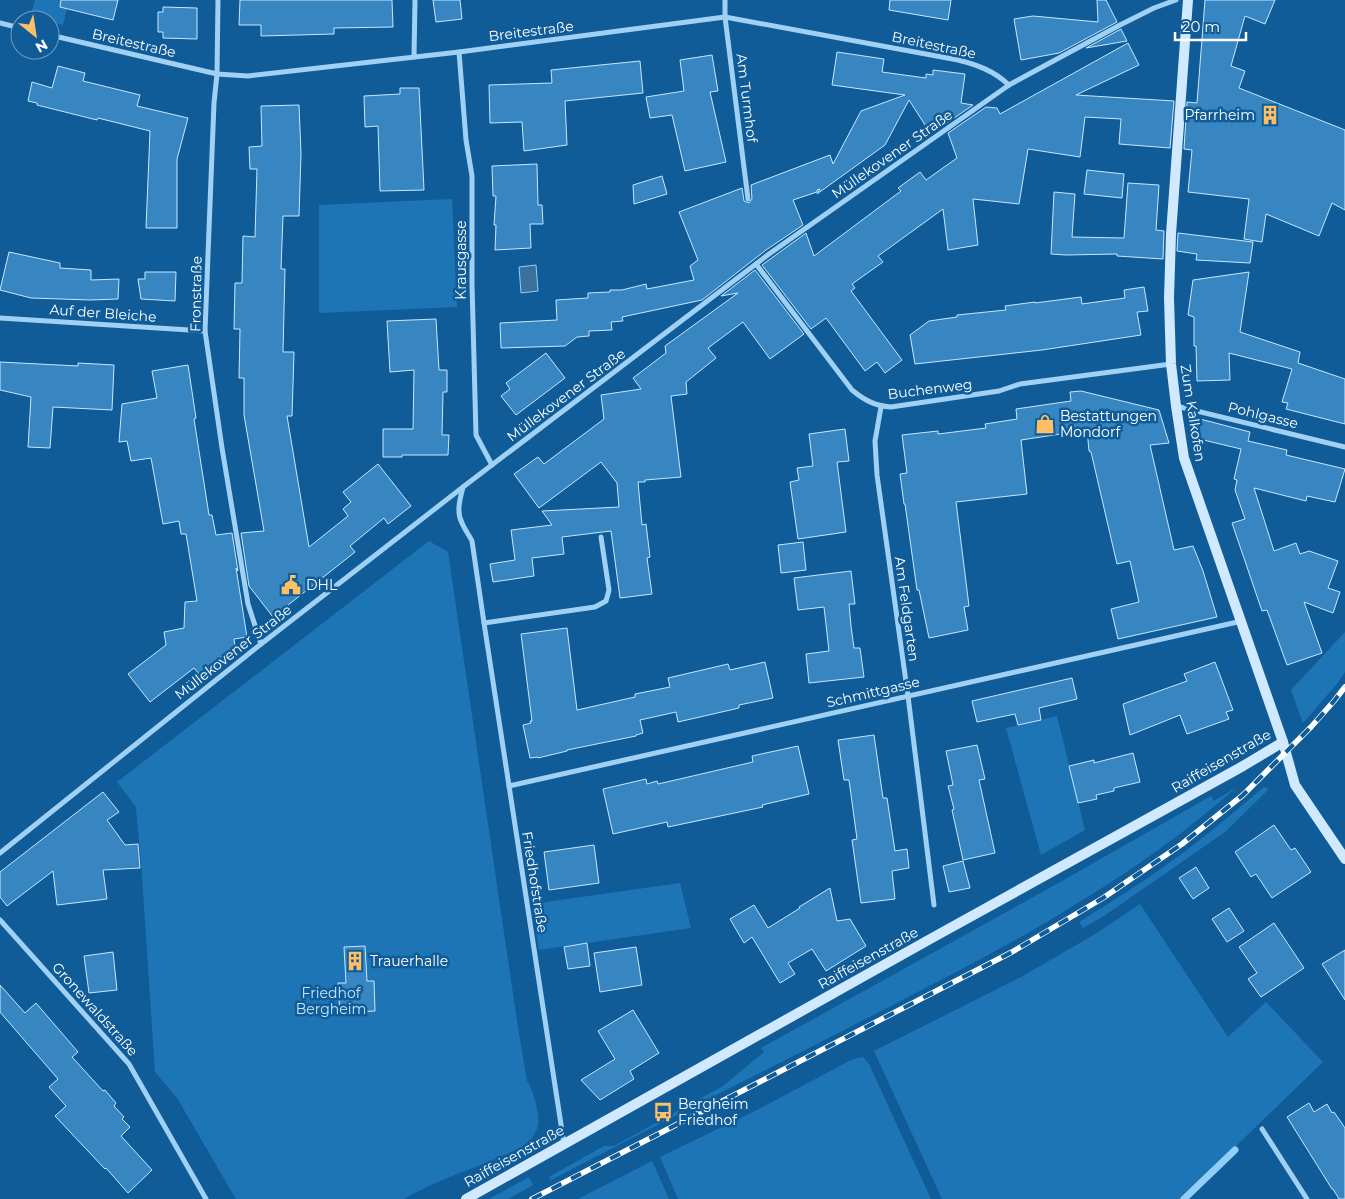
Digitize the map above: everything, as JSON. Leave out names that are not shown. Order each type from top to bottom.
[{"type":"street","name":"Fronstraße","points":[[218,0],[217,74],[214,103],[205,331],[248,604],[260,644]]},
{"type":"street","points":[[414,0],[414,57]]},
{"type":"street","name":"Am Turmhof","points":[[725,0],[748,200]]},
{"type":"street","name":"Müllekovener Straße","points":[[0,853],[260,644],[756,264],[1009,85],[1120,25],[1154,8],[1176,0]]},
{"type":"street","name":"Zum Kalkofen","points":[[1188,0],[1171,234],[1169,298],[1171,364],[1184,458],[1242,621],[1283,742],[1295,785],[1345,859]]},
{"type":"street","name":"Breitestraße","points":[[60,37],[217,74],[248,76],[459,52],[726,17],[958,60],[988,70],[1000,76],[1009,85]]},
{"type":"street","name":"Krausgasse","points":[[459,52],[466,140],[472,176],[472,284],[476,435],[492,465]]},
{"type":"street","name":"Buchenweg","points":[[756,264],[852,390],[863,399],[882,406],[891,407],[999,391],[1020,384],[1171,364]]},
{"type":"street","name":"Auf der Bleiche","points":[[0,318],[205,331]]},
{"type":"street","name":"Am Feldgarten","points":[[882,406],[874,441],[877,475],[908,696],[934,905]]},
{"type":"street","name":"Pohlgasse","points":[[1176,406],[1345,447]]},
{"type":"street","name":"Friedhofstraße","points":[[463,487],[459,514],[472,541],[564,1144]]},
{"type":"street","points":[[484,623],[595,607],[606,600],[609,590],[601,537]]},
{"type":"street","name":"Schmittgasse","points":[[509,786],[1242,621]]},
{"type":"street","name":"Raiffeisenstraße","points":[[466,1199],[1283,742]]},
{"type":"street","name":"Gronewaldstraße","points":[[0,920],[129,1064],[206,1199]]},
{"type":"street","points":[[1262,1129],[1307,1199]]},
{"type":"green space","points":[[35,0],[69,0],[63,25],[60,24],[60,10],[32,10]]},
{"type":"green space","points":[[452,199],[457,307],[319,313],[319,205]]},
{"type":"green space","name":"Friedhof Bergheim","points":[[429,541],[448,552],[517,1021],[527,1081],[537,1108],[538,1126],[532,1138],[522,1147],[441,1180],[404,1199],[236,1199],[177,1098],[155,1072],[136,807],[117,782]]},
{"type":"green space","points":[[1345,632],[1345,672],[1303,723],[1291,690]]},
{"type":"green space","points":[[1057,716],[1085,830],[1041,855],[1006,728]]},
{"type":"green space","points":[[1237,787],[1199,819],[1139,864],[1032,931],[895,1004],[551,1180],[549,1177],[604,1146],[614,1146],[723,1086],[764,1052],[761,1048],[1211,796],[1214,801]]},
{"type":"green space","points":[[1264,787],[1269,789],[1225,832],[1104,916],[1083,928],[1079,922],[1174,860]]},
{"type":"green space","points":[[680,883],[691,928],[539,950],[532,904]]},
{"type":"green space","points":[[1140,904],[1228,1037],[1266,1002],[1323,1062],[1181,1199],[942,1199],[874,1051],[1021,977],[1097,933]]},
{"type":"green space","points":[[863,1057],[869,1064],[931,1199],[678,1199],[660,1157],[755,1111],[853,1059]]},
{"type":"green space","points":[[652,1161],[669,1199],[578,1199]]},
{"type":"green space","points":[[529,1177],[533,1185],[508,1199],[489,1199]]},
{"type":"shaded area","points":[[536,265],[538,291],[521,293],[519,267]]},
{"type":"building","points":[[61,0],[118,0],[113,20],[60,7]]},
{"type":"building","points":[[240,0],[392,0],[393,27],[334,28],[334,34],[261,36],[261,25],[239,25]]},
{"type":"building","points":[[433,0],[460,0],[462,19],[436,22]]},
{"type":"building","points":[[890,0],[951,0],[948,20],[889,10]]},
{"type":"building","points":[[1097,0],[1106,0],[1117,22],[1059,53],[1021,60],[1014,19],[1033,16],[1098,22]]},
{"type":"building","points":[[1205,0],[1275,0],[1265,24],[1245,16],[1231,66],[1245,71],[1239,88],[1345,130],[1345,210],[1332,203],[1319,236],[1266,214],[1262,242],[1244,239],[1249,199],[1188,192],[1192,150],[1184,149],[1187,102],[1197,103]]},
{"type":"building","points":[[163,7],[197,8],[197,39],[163,38],[163,32],[158,32],[158,12],[163,12]]},
{"type":"building","points":[[1121,29],[1127,41],[1086,48]]},
{"type":"building","points":[[1128,43],[1139,65],[1076,95],[1174,101],[1170,148],[1119,144],[1121,119],[1085,117],[1080,157],[1028,149],[1019,204],[973,199],[978,245],[948,250],[943,209],[878,256],[883,262],[852,284],[855,288],[851,291],[902,360],[885,373],[877,362],[865,371],[826,318],[811,329],[762,265],[806,233],[814,256],[901,191],[898,188],[920,172],[926,180],[957,158],[948,133],[986,107],[997,108],[1000,114]]},
{"type":"building","points":[[837,52],[884,59],[882,72],[926,78],[926,74],[933,75],[933,70],[965,74],[961,103],[973,105],[944,125],[941,118],[927,128],[909,100],[885,145],[817,194],[820,189],[817,192],[793,200],[803,225],[766,250],[702,300],[622,317],[623,321],[611,322],[612,330],[589,331],[589,336],[577,337],[565,346],[501,348],[500,323],[557,320],[556,300],[588,298],[588,293],[610,292],[610,290],[622,290],[646,284],[647,289],[694,280],[690,266],[698,260],[679,212],[742,188],[744,201],[749,203],[752,199],[751,185],[830,155],[833,164],[861,111],[905,95],[832,85]]},
{"type":"building","points":[[712,55],[718,91],[710,92],[726,162],[685,171],[672,115],[650,118],[646,97],[684,91],[680,60]]},
{"type":"building","points":[[640,61],[643,93],[565,101],[567,145],[524,151],[522,122],[490,123],[489,85],[552,83],[551,70]]},
{"type":"building","points":[[58,66],[85,73],[83,81],[140,95],[137,106],[188,118],[177,159],[177,228],[146,228],[150,131],[98,118],[97,120],[28,101],[32,82],[52,88]]},
{"type":"building","points":[[400,88],[419,88],[424,190],[380,191],[378,126],[365,127],[364,96],[400,94]]},
{"type":"building","points":[[299,105],[301,154],[299,216],[283,216],[281,269],[285,269],[283,352],[294,352],[292,416],[287,416],[309,547],[348,516],[343,509],[351,502],[343,492],[378,464],[411,506],[388,524],[384,518],[350,546],[355,552],[273,617],[249,586],[241,533],[264,531],[244,415],[244,378],[239,378],[240,329],[234,329],[235,283],[242,283],[243,236],[255,237],[257,169],[250,169],[249,147],[262,146],[261,106]]},
{"type":"building","points":[[537,164],[538,205],[542,205],[543,224],[530,224],[531,248],[495,250],[496,196],[493,196],[492,166]]},
{"type":"building","points":[[1087,170],[1124,174],[1122,198],[1084,194]]},
{"type":"building","points":[[662,176],[667,194],[634,204],[633,185]]},
{"type":"building","points":[[1128,183],[1159,185],[1156,230],[1164,231],[1163,259],[1117,256],[1117,254],[1051,254],[1054,192],[1075,194],[1072,237],[1124,238]]},
{"type":"building","points":[[1178,233],[1253,242],[1250,263],[1196,260],[1197,254],[1177,251]]},
{"type":"building","points":[[9,252],[60,263],[60,268],[91,270],[91,280],[119,279],[118,299],[31,298],[0,290]]},
{"type":"building","points":[[755,270],[804,334],[770,359],[743,322],[708,348],[716,358],[686,382],[687,394],[671,396],[681,477],[638,482],[642,525],[646,524],[650,557],[647,558],[652,594],[620,598],[611,531],[562,537],[564,554],[532,558],[534,576],[493,582],[490,564],[515,560],[511,530],[552,525],[542,511],[619,507],[617,483],[601,462],[539,508],[514,474],[538,457],[544,464],[604,419],[601,395],[641,389],[633,378],[666,353],[665,346],[738,293],[721,296]]},
{"type":"building","points":[[145,272],[176,272],[175,301],[141,299],[138,279],[145,279]]},
{"type":"building","points":[[1249,272],[1240,332],[1300,352],[1298,363],[1345,379],[1345,424],[1286,409],[1288,403],[1282,402],[1292,369],[1229,353],[1230,380],[1197,381],[1194,317],[1188,315],[1193,280]]},
{"type":"building","points":[[1144,287],[1148,311],[1137,312],[1141,335],[1042,350],[915,364],[910,335],[929,321],[957,317],[957,315],[1006,310],[1005,306],[1035,302],[1081,297],[1082,304],[1125,298],[1124,290]]},
{"type":"building","points":[[436,319],[439,370],[447,370],[447,392],[443,392],[442,435],[449,435],[448,455],[383,457],[383,429],[413,429],[414,370],[390,372],[387,321]]},
{"type":"building","points":[[546,353],[565,378],[516,415],[501,396],[510,389],[506,383]]},
{"type":"building","points":[[0,362],[78,366],[78,363],[114,365],[112,410],[53,407],[50,448],[28,447],[31,397],[0,390]]},
{"type":"building","points":[[188,365],[196,418],[194,419],[209,515],[212,515],[216,535],[232,533],[247,637],[234,639],[235,646],[199,674],[194,668],[150,702],[128,674],[166,645],[164,632],[184,628],[185,602],[197,601],[186,534],[181,534],[179,521],[163,524],[151,458],[131,461],[127,441],[119,442],[122,404],[157,398],[152,371]]},
{"type":"building","points":[[1081,391],[1159,410],[1169,443],[1150,445],[1174,550],[1193,546],[1217,617],[1118,639],[1111,609],[1139,602],[1130,561],[1117,564],[1091,452],[1089,451],[1087,430],[1021,440],[1027,494],[956,502],[969,606],[964,607],[968,630],[929,638],[919,590],[917,590],[900,474],[907,473],[902,435],[938,431],[938,434],[986,428],[985,424],[1017,419],[1016,409],[1071,401],[1070,392]]},
{"type":"building","points":[[1200,419],[1250,432],[1248,441],[1287,450],[1286,455],[1345,469],[1335,502],[1307,496],[1306,501],[1254,488],[1274,551],[1296,543],[1300,554],[1309,551],[1338,561],[1328,588],[1340,592],[1333,613],[1304,602],[1322,653],[1287,665],[1267,610],[1262,611],[1232,523],[1245,519],[1235,490],[1237,480],[1234,479],[1241,449],[1195,438]]},
{"type":"building","points":[[845,429],[849,461],[837,462],[846,532],[798,539],[790,482],[799,480],[797,468],[813,466],[809,434]]},
{"type":"building","points":[[803,542],[806,570],[781,573],[778,545]]},
{"type":"building","points":[[851,571],[855,604],[849,604],[851,626],[854,648],[860,648],[864,677],[809,683],[806,654],[829,651],[824,607],[798,610],[794,578]]},
{"type":"building","points":[[567,628],[577,710],[635,697],[635,694],[670,687],[668,678],[728,664],[730,670],[765,662],[773,698],[739,705],[739,708],[678,722],[676,712],[640,720],[643,733],[636,736],[538,758],[530,758],[523,725],[532,721],[521,634]]},
{"type":"building","points":[[1215,662],[1233,710],[1226,712],[1229,719],[1187,734],[1180,715],[1130,735],[1123,704],[1187,681],[1184,674]]},
{"type":"building","points":[[1072,678],[1077,699],[1039,708],[1041,720],[1018,725],[1015,714],[977,722],[972,701]]},
{"type":"building","points":[[874,735],[883,798],[887,798],[895,851],[907,849],[909,868],[892,871],[895,899],[861,903],[852,840],[857,839],[849,780],[844,780],[838,740]]},
{"type":"building","points":[[977,745],[985,779],[979,780],[995,853],[963,860],[948,786],[953,785],[946,751]]},
{"type":"building","points":[[798,746],[809,794],[762,805],[763,807],[668,827],[667,822],[613,834],[603,789],[646,779],[647,784],[657,781],[658,784],[753,762],[752,756]]},
{"type":"building","points":[[1133,753],[1140,782],[1114,788],[1114,791],[1096,795],[1097,799],[1078,803],[1069,766],[1094,760],[1094,763]]},
{"type":"building","points":[[103,792],[119,812],[107,820],[125,845],[138,844],[140,868],[103,870],[107,899],[57,905],[53,871],[7,906],[0,897],[0,872]]},
{"type":"building","points":[[1274,825],[1291,850],[1295,848],[1311,872],[1272,898],[1256,874],[1251,877],[1235,852]]},
{"type":"building","points":[[594,845],[599,883],[549,890],[544,852]]},
{"type":"building","points":[[963,861],[970,888],[949,892],[943,866]]},
{"type":"building","points":[[1196,867],[1209,888],[1193,899],[1179,878]]},
{"type":"building","points":[[830,888],[837,921],[850,919],[866,946],[826,971],[812,949],[788,963],[795,974],[780,983],[752,937],[744,943],[730,919],[754,905],[768,928]]},
{"type":"building","points":[[1229,908],[1244,931],[1227,942],[1212,919]]},
{"type":"building","points":[[1274,923],[1304,968],[1261,997],[1248,979],[1257,973],[1239,947]]},
{"type":"building","points":[[587,943],[590,966],[568,969],[564,947]]},
{"type":"building","name":"Trauerhalle","points":[[365,946],[367,981],[374,981],[375,1011],[340,1013],[338,983],[346,983],[344,947]]},
{"type":"building","points":[[636,947],[642,985],[600,992],[594,953]]},
{"type":"building","points":[[1345,950],[1345,1000],[1322,964]]},
{"type":"building","points":[[113,952],[117,990],[89,993],[84,956]]},
{"type":"building","points":[[0,985],[25,1013],[36,1003],[78,1052],[72,1057],[116,1103],[114,1106],[124,1117],[122,1119],[130,1127],[121,1136],[152,1170],[128,1193],[55,1116],[66,1106],[49,1087],[58,1079],[0,1012]]},
{"type":"building","points":[[633,1010],[659,1053],[630,1071],[634,1079],[600,1100],[581,1080],[615,1059],[598,1031]]},
{"type":"building","points":[[1309,1103],[1314,1112],[1327,1104],[1345,1128],[1345,1199],[1339,1199],[1287,1117]]},
{"type":"waterway","points":[[1184,1199],[1235,1150]]},
{"type":"railway","points":[[532,1199],[1012,952],[1103,898],[1182,844],[1243,795],[1311,727],[1345,687]]},
{"type":"place","name":"Pfarrheim","points":[[1270,115]]},
{"type":"place","name":"Bestattungen Mondorf","points":[[1045,424]]},
{"type":"place","name":"DHL","points":[[291,585]]},
{"type":"place","name":"Trauerhalle","points":[[355,961]]},
{"type":"place","name":"Bergheim Friedhof","points":[[663,1112]]}]
